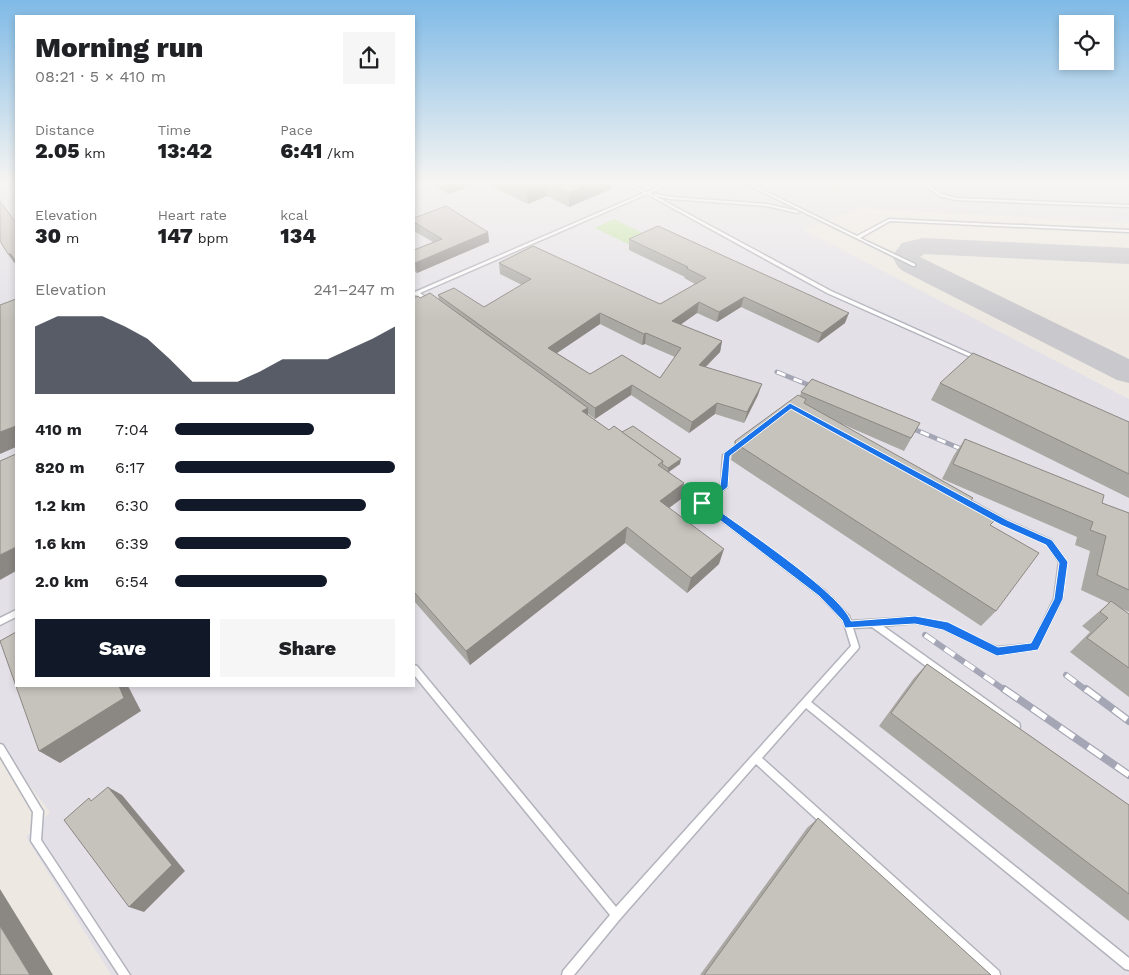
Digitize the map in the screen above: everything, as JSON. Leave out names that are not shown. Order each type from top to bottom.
[{"type":"lane","points":[[416,294],[564,230]]},
{"type":"lane","points":[[714,230],[829,292],[984,362]]},
{"type":"lane","points":[[839,230],[913,265]]},
{"type":"lane","points":[[857,238],[872,230]]},
{"type":"lane","points":[[1081,230],[1129,232]]},
{"type":"lane","points":[[416,294],[433,305]]},
{"type":"lane","points":[[702,503],[724,487],[726,454],[748,438]]},
{"type":"lane","points":[[567,975],[616,915],[855,647],[846,618],[822,593],[671,479]]},
{"type":"lane","points":[[848,625],[915,620],[944,626],[997,651],[1034,647],[1058,599],[1063,562],[1049,542],[1004,522],[961,499]]},
{"type":"lane","points":[[0,622],[15,614]]},
{"type":"lane","points":[[873,623],[1025,732]]},
{"type":"lane","points":[[415,670],[616,915]]},
{"type":"lane","points":[[806,703],[1129,965]]},
{"type":"lane","points":[[0,748],[38,811],[36,841],[125,975]]},
{"type":"lane","points":[[756,758],[995,975]]},
{"type":"shaded area","points":[[0,230],[15,230],[15,687],[415,687],[415,230],[805,230],[1129,399],[1129,975],[111,975],[26,837],[50,812],[0,747]]},
{"type":"green space","points":[[598,230],[636,230],[649,236],[630,245]]},
{"type":"building","points":[[0,230],[15,230],[15,260],[11,254],[8,254],[0,241]]},
{"type":"building","points":[[426,230],[484,230],[488,232],[415,263],[415,250],[442,239]]},
{"type":"building","points":[[650,230],[666,230],[849,313],[822,333],[744,297],[719,312],[699,302],[672,321],[722,341],[699,365],[762,384],[747,412],[717,403],[692,422],[632,385],[595,408],[438,295],[454,288],[484,307],[531,279],[499,263],[533,246],[660,304],[706,278],[686,268],[688,267],[629,239]],"holes":[[[600,313],[644,334],[646,333],[681,348],[660,378],[622,355],[590,374],[548,348]]]},
{"type":"building","points":[[430,293],[588,408],[582,411],[609,430],[614,426],[663,461],[658,465],[684,483],[660,501],[724,549],[691,578],[627,527],[466,651],[415,593],[415,298],[418,296],[420,298]]},
{"type":"building","points":[[15,299],[15,426],[0,432],[0,305]]},
{"type":"building","points":[[973,353],[1129,422],[1129,474],[940,383]]},
{"type":"building","points":[[812,379],[920,423],[911,438],[801,392]]},
{"type":"building","points":[[798,395],[806,399],[804,403],[973,498],[967,505],[995,520],[990,525],[1039,553],[996,611],[735,443],[735,441]]},
{"type":"building","points":[[633,426],[681,459],[668,468],[662,464],[663,461],[622,432]]},
{"type":"building","points":[[965,439],[1104,495],[1102,503],[1129,513],[1129,590],[1097,575],[1106,536],[1090,530],[1093,522],[953,464]]},
{"type":"building","points":[[15,454],[15,548],[0,555],[0,461]]},
{"type":"building","points":[[1111,601],[1129,614],[1129,668],[1087,638],[1108,618],[1100,612]]},
{"type":"building","points":[[15,633],[15,683],[0,641]]},
{"type":"building","points":[[927,664],[1129,805],[1129,894],[891,713]]},
{"type":"building","points":[[16,687],[119,687],[124,698],[39,751]]},
{"type":"building","points":[[108,787],[172,865],[129,907],[64,820],[89,798],[91,801]]},
{"type":"building","points":[[818,818],[991,975],[704,975]]},
{"type":"building","points":[[0,926],[30,975],[0,975]]},
{"type":"taxiway","points":[[1129,256],[923,246],[912,249],[906,256],[913,265],[1129,372]]},
{"type":"railway","points":[[777,372],[821,390]]},
{"type":"railway","points":[[904,425],[971,453]]},
{"type":"railway","points":[[925,635],[1006,691]]},
{"type":"railway","points":[[1066,675],[1087,691]]},
{"type":"railway","points":[[1004,689],[1129,775]]},
{"type":"railway","points":[[1086,689],[1129,721]]},
{"type":"route","points":[[790,405],[1004,522],[1049,542],[1063,562],[1058,599],[1034,647],[997,651],[944,626],[915,620],[848,625],[846,618],[822,593],[702,503],[724,487],[726,454],[790,405]]}]
